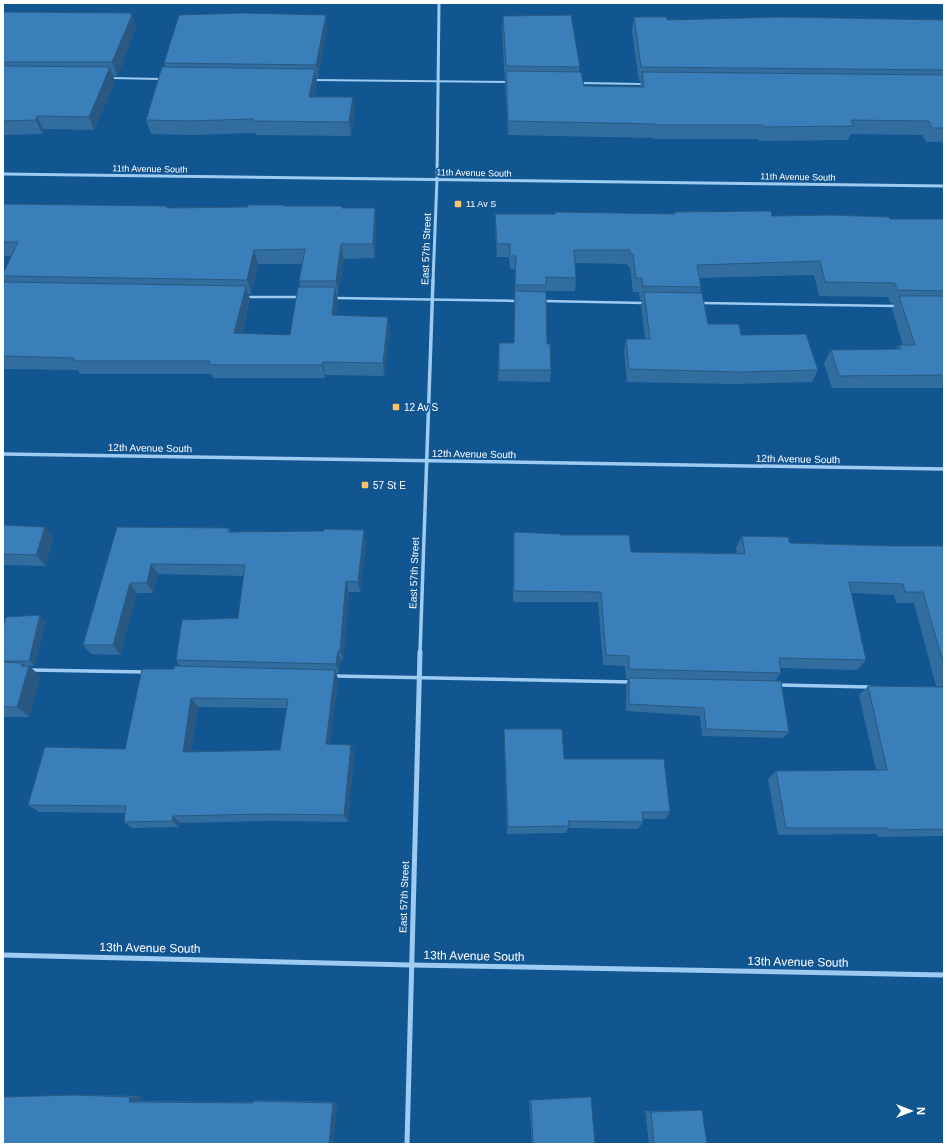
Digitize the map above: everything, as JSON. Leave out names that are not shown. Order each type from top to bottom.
[{"type":"street","name":"East 57th Street","points":[[407,1144],[419,678],[437,179],[439,3]]},
{"type":"street","name":"11th Avenue South","points":[[3,174],[944,186]]},
{"type":"street","name":"12th Avenue South","points":[[3,454],[944,469]]},
{"type":"street","name":"13th Avenue South","points":[[3,955],[411,965],[944,975]]},
{"type":"lane","points":[[106,78],[162,79]]},
{"type":"lane","points":[[313,80],[511,82]]},
{"type":"lane","points":[[574,83],[644,84]]},
{"type":"lane","points":[[238,296],[301,297]]},
{"type":"lane","points":[[333,298],[518,301]]},
{"type":"lane","points":[[542,301],[644,303]]},
{"type":"lane","points":[[700,303],[897,306]]},
{"type":"lane","points":[[27,670],[153,672]]},
{"type":"lane","points":[[327,676],[636,682]]},
{"type":"lane","points":[[778,685],[873,687]]},
{"type":"building","points":[[3,12],[131,13],[132,15],[112,62],[3,62]]},
{"type":"building","points":[[242,13],[326,15],[316,65],[164,63],[179,15]]},
{"type":"building","points":[[571,15],[580,67],[506,66],[503,16]]},
{"type":"building","points":[[634,17],[667,17],[667,20],[781,17],[944,20],[944,70],[641,67]]},
{"type":"building","points":[[3,66],[110,67],[89,117],[37,116],[36,120],[3,121]]},
{"type":"building","points":[[162,67],[315,69],[309,97],[353,97],[349,122],[253,121],[253,119],[188,121],[146,120]]},
{"type":"building","points":[[506,71],[581,72],[584,86],[644,87],[642,72],[944,75],[944,128],[932,128],[929,121],[851,120],[854,126],[764,127],[763,125],[656,125],[508,121]]},
{"type":"building","points":[[3,204],[167,206],[167,208],[284,205],[283,206],[342,206],[342,208],[375,208],[373,244],[341,244],[336,281],[299,281],[305,249],[254,250],[247,280],[3,276],[18,242],[3,242]]},
{"type":"building","points":[[771,211],[772,216],[830,215],[889,217],[890,219],[944,219],[944,291],[897,290],[895,283],[825,282],[820,261],[697,265],[701,287],[643,286],[642,278],[636,278],[633,254],[630,254],[630,250],[574,250],[576,278],[546,277],[546,285],[515,285],[516,256],[510,256],[510,244],[497,244],[495,214],[555,214],[555,212],[675,214],[674,212]]},
{"type":"building","points":[[3,282],[246,286],[234,333],[290,335],[298,287],[335,287],[332,315],[388,317],[383,363],[323,362],[322,365],[209,365],[210,361],[73,361],[74,358],[3,356]]},
{"type":"building","points":[[515,291],[546,292],[547,344],[550,344],[551,370],[499,370],[499,343],[514,343]]},
{"type":"building","points":[[644,292],[702,293],[708,324],[739,324],[741,335],[806,334],[818,370],[738,372],[629,369],[626,339],[650,339]]},
{"type":"building","points":[[899,296],[944,296],[944,375],[839,376],[831,350],[901,349],[899,345],[915,345]]},
{"type":"building","points":[[3,525],[45,527],[36,555],[3,554]]},
{"type":"building","points":[[117,527],[229,528],[228,532],[324,531],[324,529],[364,530],[358,582],[346,581],[340,651],[338,651],[336,664],[176,660],[182,620],[238,618],[245,565],[151,564],[147,583],[130,583],[113,645],[83,645]]},
{"type":"building","points":[[514,532],[560,535],[629,535],[631,552],[745,554],[742,536],[788,537],[790,543],[944,546],[944,666],[923,592],[905,592],[903,584],[849,582],[866,660],[779,658],[781,673],[629,669],[629,656],[606,655],[601,592],[514,591]]},
{"type":"building","points":[[40,615],[29,661],[3,661],[3,628],[6,617]]},
{"type":"building","points":[[3,662],[22,663],[21,666],[29,666],[17,707],[3,707]]},
{"type":"building","points":[[174,666],[335,670],[326,744],[351,745],[344,815],[265,814],[173,816],[172,821],[124,822],[126,806],[28,805],[45,747],[125,749],[142,669],[174,669]],"holes":[[[191,698],[288,699],[280,750],[183,752]]]},
{"type":"building","points":[[629,678],[781,681],[789,732],[706,729],[704,708],[629,704]]},
{"type":"building","points":[[868,686],[944,687],[944,829],[889,830],[888,828],[786,828],[776,771],[887,770]]},
{"type":"building","points":[[504,729],[562,729],[564,759],[664,759],[670,812],[642,812],[643,822],[568,821],[569,826],[508,827]]},
{"type":"building","points":[[74,1095],[130,1097],[129,1102],[253,1103],[253,1101],[333,1103],[329,1144],[3,1144],[3,1097]]},
{"type":"building","points":[[591,1097],[595,1144],[533,1144],[531,1100]]},
{"type":"building","points":[[702,1110],[707,1144],[654,1144],[651,1112]]},
{"type":"place","name":"11 Av S","points":[[458,204]]},
{"type":"place","name":"12 Av S","points":[[396,407]]},
{"type":"place","name":"57 St E","points":[[365,485]]}]
